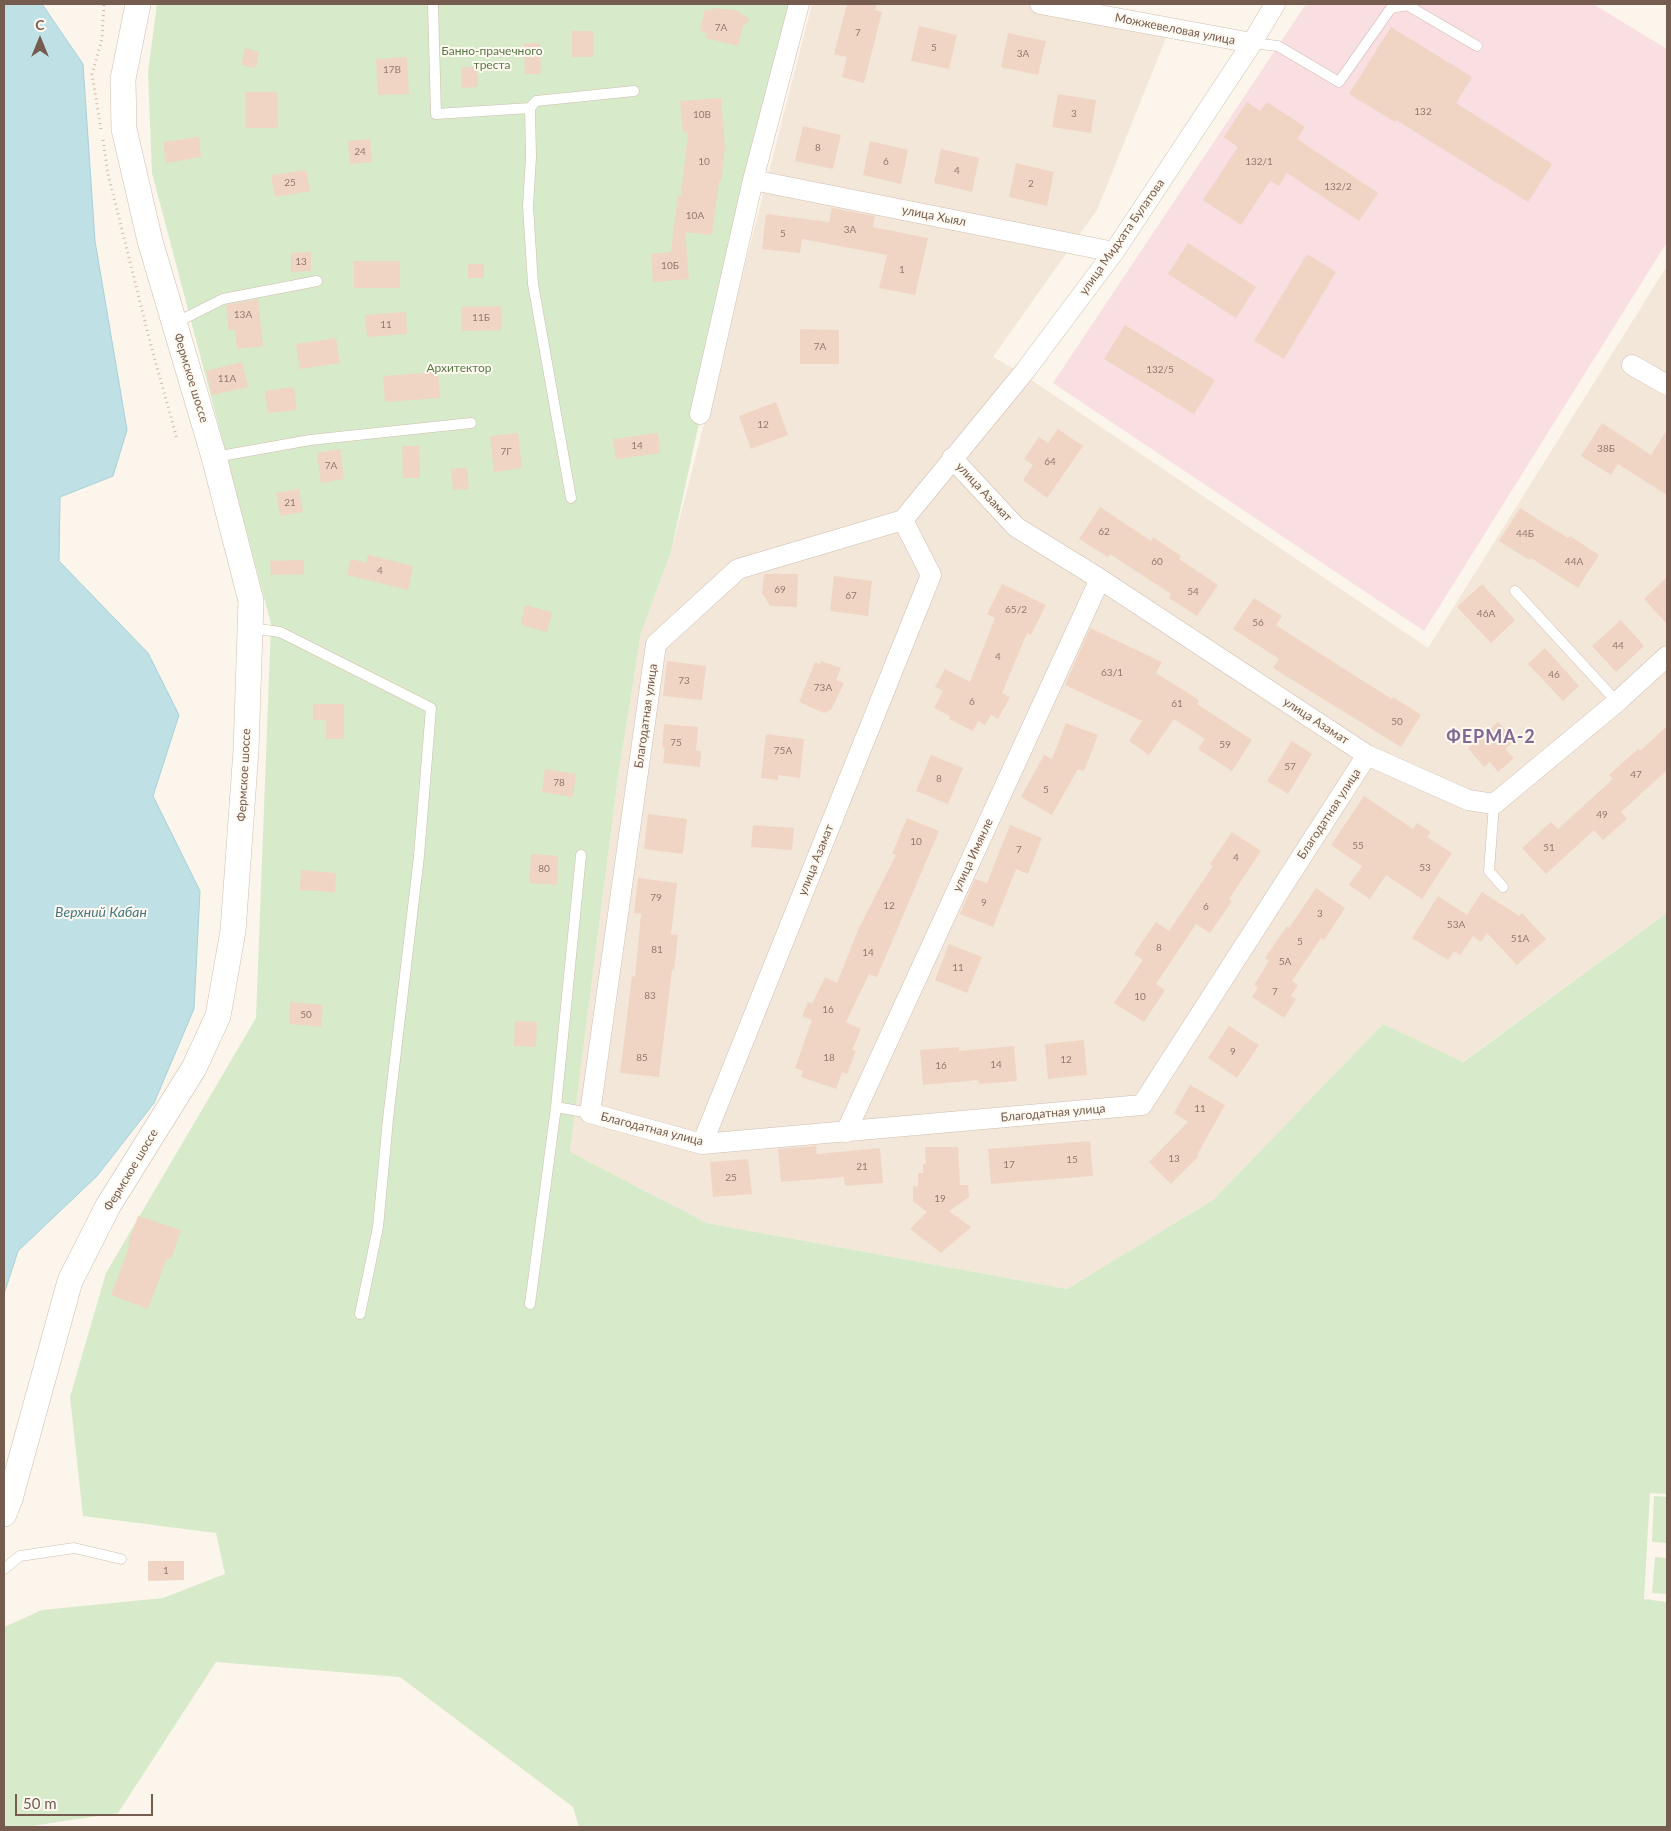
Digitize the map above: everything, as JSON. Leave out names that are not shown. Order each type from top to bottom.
[{"type":"street","name":"Фермское шоссе","points":[[4,1514],[10,1499],[70,1281],[108,1206],[194,1068],[218,1016],[234,930],[246,750],[251,601],[214,457],[150,241],[124,130],[123,79],[138,4]]},
{"type":"street","points":[[700,414],[753,180],[799,4]]},
{"type":"street","name":"Можжевеловая улица","points":[[1040,4],[1252,43]]},
{"type":"street","name":"улица Мидхата Булатова","points":[[952,458],[1025,371],[1114,252],[1252,43],[1275,4]]},
{"type":"street","name":"улица Хыял","points":[[753,180],[1114,252]]},
{"type":"street","points":[[1632,365],[1667,385]]},
{"type":"street","name":"улица Азамат","points":[[702,1144],[931,575],[902,520],[952,458],[1016,527],[1100,579],[1367,755],[1468,800],[1494,804]]},
{"type":"street","name":"Благодатная улица","points":[[902,520],[738,569],[656,644],[590,1113],[702,1144],[1142,1105],[1367,755]]},
{"type":"street","name":"улица Имянле","points":[[846,1132],[1100,579]]},
{"type":"street","points":[[1494,804],[1617,702],[1667,656]]},
{"type":"lane","points":[[433,4],[436,114],[530,108]]},
{"type":"lane","points":[[1252,43],[1278,46],[1338,82],[1392,8],[1407,5],[1477,46]]},
{"type":"lane","points":[[571,498],[533,284],[528,206],[532,157],[530,108],[536,101],[634,91]]},
{"type":"lane","points":[[174,324],[223,298],[317,281]]},
{"type":"lane","points":[[214,457],[310,440],[470,423]]},
{"type":"lane","points":[[1515,591],[1617,702]]},
{"type":"lane","points":[[250,628],[280,632],[431,708],[419,856],[388,1119],[378,1227],[360,1314]]},
{"type":"lane","points":[[1494,804],[1489,871],[1503,887]]},
{"type":"lane","points":[[530,1304],[556,1107],[581,855]]},
{"type":"lane","points":[[556,1107],[590,1113]]},
{"type":"lane","points":[[4,1568],[20,1556],[74,1548],[121,1559]]},
{"type":"shaded area","points":[[812,4],[1034,4],[1168,33],[1097,210],[993,357],[1018,371],[1428,648],[1667,266],[1667,913],[1462,1062],[1383,1024],[1213,1200],[1067,1289],[707,1223],[570,1152],[618,777],[641,633],[671,552]]},
{"type":"shaded area","points":[[1306,4],[1593,4],[1667,49],[1667,242],[1424,631],[1053,383]]},
{"type":"green space","points":[[157,4],[790,4],[671,552],[641,633],[618,777],[570,1152],[707,1223],[1067,1289],[1213,1200],[1383,1024],[1463,1062],[1667,913],[1667,1494],[1650,1493],[1644,1599],[1667,1602],[1667,1827],[579,1827],[573,1807],[400,1677],[216,1662],[118,1813],[25,1827],[4,1827],[4,1627],[42,1610],[163,1598],[225,1574],[216,1533],[83,1516],[70,1397],[106,1273],[256,1018],[271,624],[152,173],[148,72]]},
{"type":"green space","points":[[1654,1496],[1667,1497],[1667,1543],[1652,1542]]},
{"type":"green space","points":[[1655,1557],[1667,1558],[1667,1594],[1652,1593]]},
{"type":"water","name":"Верхний Кабан","points":[[4,4],[42,4],[83,64],[95,241],[127,430],[113,476],[60,497],[59,561],[148,653],[179,715],[153,796],[200,891],[194,1009],[154,1103],[97,1176],[18,1251],[4,1294]]},
{"type":"building","points":[[847,4],[877,4],[875,10],[882,12],[864,83],[842,77],[847,57],[834,54]]},
{"type":"building","points":[[713,8],[736,10],[750,20],[743,26],[738,46],[706,38],[707,33],[700,31],[705,9],[712,11]]},
{"type":"building","points":[[919,26],[957,35],[949,69],[911,61]]},
{"type":"building","points":[[1391,27],[1472,77],[1456,103],[1552,164],[1528,202],[1396,120],[1395,122],[1349,94]]},
{"type":"building","points":[[572,31],[594,31],[593,57],[572,57]]},
{"type":"building","points":[[1008,33],[1046,41],[1038,75],[1001,67]]},
{"type":"building","points":[[540,43],[541,74],[525,74],[524,44]]},
{"type":"building","points":[[245,48],[259,52],[256,68],[241,65]]},
{"type":"building","points":[[407,57],[409,94],[378,95],[376,59]]},
{"type":"building","points":[[461,67],[477,67],[478,87],[462,88]]},
{"type":"building","points":[[245,92],[277,92],[278,128],[246,128]]},
{"type":"building","points":[[1058,94],[1096,100],[1091,133],[1052,127]]},
{"type":"building","points":[[721,98],[725,147],[712,235],[685,232],[689,279],[653,282],[651,254],[671,252],[678,195],[681,196],[688,132],[683,133],[680,101]]},
{"type":"building","points":[[1247,102],[1260,111],[1267,102],[1305,127],[1297,139],[1378,193],[1359,221],[1287,173],[1279,186],[1270,181],[1241,225],[1203,200],[1238,147],[1224,137]]},
{"type":"building","points":[[803,126],[841,135],[833,169],[795,161]]},
{"type":"building","points":[[199,137],[201,157],[166,163],[163,142]]},
{"type":"building","points":[[370,139],[372,162],[350,164],[348,141]]},
{"type":"building","points":[[870,141],[908,150],[901,184],[863,175]]},
{"type":"building","points":[[941,149],[979,158],[972,192],[934,183]]},
{"type":"building","points":[[1016,163],[1054,172],[1047,206],[1009,197]]},
{"type":"building","points":[[306,170],[310,191],[275,197],[271,175]]},
{"type":"building","points":[[832,208],[875,216],[873,227],[928,238],[915,295],[879,288],[887,255],[802,239],[800,253],[762,249],[766,214],[829,222]]},
{"type":"building","points":[[1188,243],[1256,287],[1236,318],[1168,274]]},
{"type":"building","points":[[311,252],[311,271],[291,272],[291,253]]},
{"type":"building","points":[[1307,254],[1336,272],[1284,359],[1254,341]]},
{"type":"building","points":[[354,261],[400,261],[400,288],[354,288]]},
{"type":"building","points":[[468,264],[484,264],[484,278],[468,278]]},
{"type":"building","points":[[258,299],[263,346],[237,349],[235,330],[229,331],[226,305]]},
{"type":"building","points":[[501,306],[502,330],[462,331],[461,307]]},
{"type":"building","points":[[406,312],[407,334],[367,337],[365,315]]},
{"type":"building","points":[[1125,325],[1215,380],[1194,414],[1104,359]]},
{"type":"building","points":[[800,329],[839,330],[839,364],[800,364]]},
{"type":"building","points":[[336,338],[340,363],[300,369],[296,344]]},
{"type":"building","points":[[242,362],[248,387],[212,395],[206,371]]},
{"type":"building","points":[[438,372],[440,398],[385,402],[383,376]]},
{"type":"building","points":[[294,387],[297,410],[268,413],[265,391]]},
{"type":"building","points":[[776,402],[788,435],[751,449],[739,416]]},
{"type":"building","points":[[1602,423],[1651,455],[1667,430],[1667,495],[1618,464],[1611,475],[1581,456]]},
{"type":"building","points":[[1058,429],[1083,446],[1047,498],[1023,480],[1033,465],[1024,459],[1039,437],[1048,443]]},
{"type":"building","points":[[518,433],[522,468],[494,472],[490,436]]},
{"type":"building","points":[[658,433],[660,453],[616,459],[613,439]]},
{"type":"building","points":[[402,446],[419,446],[420,478],[403,478]]},
{"type":"building","points":[[340,449],[344,479],[321,483],[317,453]]},
{"type":"building","points":[[467,468],[469,489],[453,490],[451,469]]},
{"type":"building","points":[[299,489],[303,512],[280,516],[276,493]]},
{"type":"building","points":[[1100,507],[1151,541],[1153,537],[1181,556],[1179,559],[1218,585],[1197,616],[1169,598],[1171,594],[1110,554],[1108,557],[1079,539]]},
{"type":"building","points":[[1520,508],[1568,538],[1570,536],[1599,555],[1578,588],[1531,558],[1529,560],[1499,541]]},
{"type":"building","points":[[368,555],[413,566],[408,590],[347,575],[351,559],[366,563]]},
{"type":"building","points":[[304,560],[304,574],[271,575],[270,561]]},
{"type":"building","points":[[764,574],[798,574],[797,607],[770,606],[762,593]]},
{"type":"building","points":[[834,576],[872,581],[868,616],[830,611]]},
{"type":"building","points":[[1667,577],[1667,624],[1644,599]]},
{"type":"building","points":[[1002,584],[1046,605],[1031,635],[1027,633],[1002,693],[1010,697],[998,719],[991,715],[985,725],[978,721],[973,731],[949,719],[950,716],[934,708],[943,691],[935,687],[945,669],[970,682],[995,618],[987,614]]},
{"type":"building","points":[[1482,584],[1515,620],[1491,643],[1457,607]]},
{"type":"building","points":[[1254,598],[1282,616],[1276,625],[1392,699],[1393,697],[1421,715],[1401,747],[1273,668],[1279,659],[1233,629]]},
{"type":"building","points":[[525,605],[552,612],[547,632],[521,625]]},
{"type":"building","points":[[1621,620],[1644,646],[1616,672],[1592,646]]},
{"type":"building","points":[[1090,628],[1162,662],[1156,673],[1199,700],[1197,704],[1252,740],[1232,771],[1198,749],[1205,739],[1174,719],[1149,755],[1129,741],[1142,721],[1065,685]]},
{"type":"building","points":[[1545,648],[1579,686],[1563,701],[1528,664]]},
{"type":"building","points":[[667,661],[706,666],[702,700],[663,696]]},
{"type":"building","points":[[821,661],[841,668],[836,680],[844,683],[831,710],[824,713],[799,702],[815,662],[820,664]]},
{"type":"building","points":[[313,704],[344,704],[344,739],[326,739],[326,720],[313,720]]},
{"type":"building","points":[[1498,722],[1515,740],[1505,749],[1514,758],[1498,772],[1490,762],[1484,767],[1468,748]]},
{"type":"building","points":[[1066,723],[1098,735],[1084,771],[1078,769],[1052,815],[1021,797],[1044,755],[1052,759]]},
{"type":"building","points":[[664,724],[698,727],[696,750],[701,751],[700,767],[663,763],[665,748],[662,747]]},
{"type":"building","points":[[1667,726],[1667,770],[1621,812],[1627,819],[1603,840],[1594,830],[1546,874],[1522,848],[1551,822],[1558,829],[1613,779],[1609,775],[1638,749],[1640,751]]},
{"type":"building","points":[[766,734],[804,739],[800,778],[778,775],[778,780],[761,778]]},
{"type":"building","points":[[1292,741],[1312,754],[1288,794],[1267,781]]},
{"type":"building","points":[[931,755],[963,768],[948,804],[916,791]]},
{"type":"building","points":[[545,769],[576,774],[573,797],[542,792]]},
{"type":"building","points":[[1364,796],[1413,829],[1417,823],[1431,832],[1427,837],[1452,853],[1422,899],[1386,875],[1370,899],[1349,885],[1362,866],[1331,845]]},
{"type":"building","points":[[648,814],[687,819],[683,854],[644,849]]},
{"type":"building","points":[[907,818],[939,831],[877,977],[869,974],[846,1022],[861,1029],[852,1050],[856,1051],[847,1074],[842,1072],[836,1089],[801,1077],[803,1071],[795,1068],[812,1020],[802,1016],[808,1002],[812,1004],[825,977],[837,983],[859,928],[896,855],[892,854]]},
{"type":"building","points":[[753,825],[794,828],[792,850],[751,847]]},
{"type":"building","points":[[1010,825],[1042,838],[1028,874],[1016,869],[993,927],[960,914],[975,879],[987,883]]},
{"type":"building","points":[[1232,832],[1261,851],[1229,899],[1232,901],[1210,933],[1196,924],[1156,984],[1165,990],[1144,1022],[1114,1003],[1143,960],[1134,954],[1156,922],[1169,931],[1213,866],[1210,864]]},
{"type":"building","points":[[531,854],[558,856],[557,885],[529,883]]},
{"type":"building","points":[[301,870],[336,873],[335,892],[300,890]]},
{"type":"building","points":[[638,878],[677,883],[671,934],[678,935],[659,1077],[620,1073],[632,976],[635,977],[641,914],[634,913]]},
{"type":"building","points":[[1316,888],[1345,908],[1324,940],[1321,938],[1292,981],[1298,985],[1291,996],[1296,999],[1284,1018],[1252,997],[1258,988],[1254,985],[1269,961],[1265,958],[1287,926],[1289,928]]},
{"type":"building","points":[[1482,892],[1519,916],[1522,913],[1546,939],[1517,965],[1487,933],[1481,942],[1473,936],[1460,955],[1454,951],[1448,960],[1412,938],[1438,896],[1467,915]]},
{"type":"building","points":[[949,944],[982,957],[967,993],[935,980]]},
{"type":"building","points":[[290,1002],[323,1005],[321,1027],[289,1024]]},
{"type":"building","points":[[515,1021],[537,1022],[536,1047],[514,1046]]},
{"type":"building","points":[[1229,1026],[1259,1045],[1237,1078],[1208,1058]]},
{"type":"building","points":[[1084,1040],[1087,1075],[1048,1079],[1045,1044]]},
{"type":"building","points":[[1014,1046],[1017,1081],[979,1084],[978,1080],[923,1085],[920,1050],[959,1047],[959,1051]]},
{"type":"building","points":[[1190,1085],[1225,1105],[1197,1155],[1199,1156],[1171,1184],[1149,1162],[1188,1122],[1174,1113]]},
{"type":"building","points":[[1090,1141],[1093,1176],[991,1184],[988,1149]]},
{"type":"building","points":[[816,1146],[817,1154],[880,1148],[883,1183],[845,1186],[844,1177],[781,1182],[778,1149]]},
{"type":"building","points":[[925,1147],[958,1147],[960,1185],[968,1185],[969,1197],[949,1211],[971,1227],[941,1253],[910,1229],[927,1212],[913,1201],[913,1186],[918,1186],[918,1173],[923,1173],[923,1164],[926,1164]]},
{"type":"building","points":[[748,1159],[752,1194],[713,1197],[710,1162]]},
{"type":"building","points":[[138,1216],[181,1230],[171,1259],[167,1258],[148,1309],[111,1295],[130,1245],[128,1244]]},
{"type":"building","points":[[148,1561],[184,1561],[184,1580],[148,1581]]},
{"type":"district","name":"ФЕРМА-2","points":[[1491,737]]},
{"type":"park label","name":"Банно-прачечного треста","points":[[492,58]]},
{"type":"park label","name":"Архитектор","points":[[459,368]]}]
